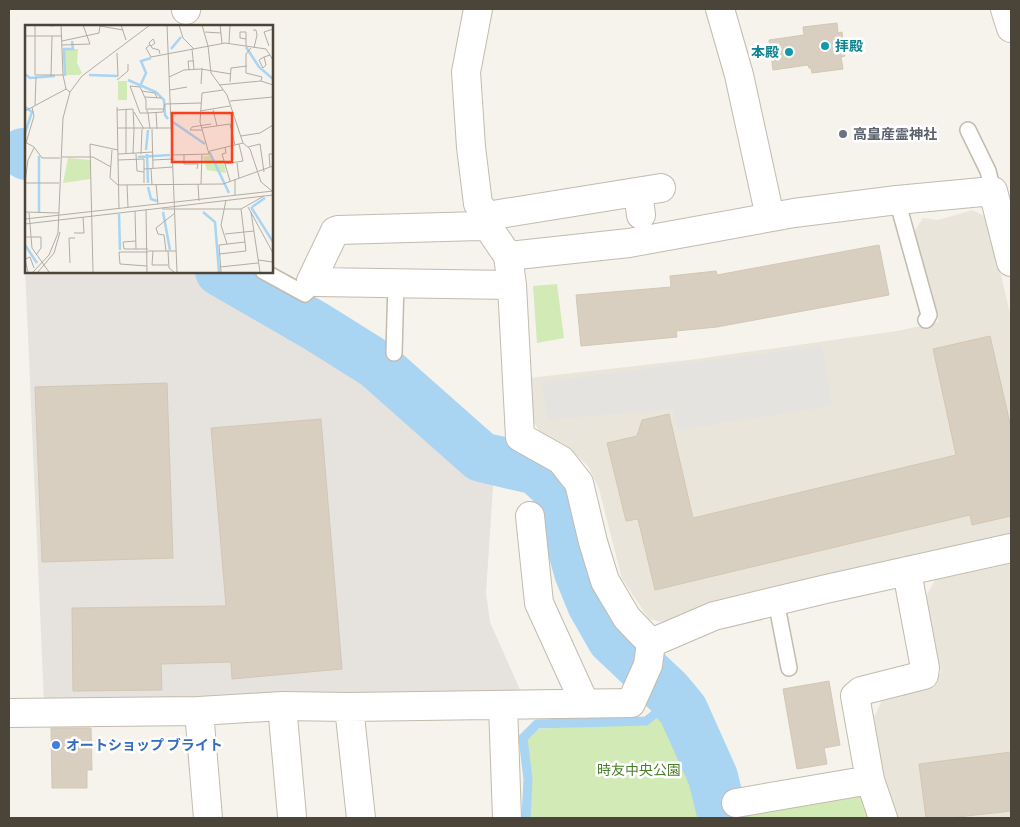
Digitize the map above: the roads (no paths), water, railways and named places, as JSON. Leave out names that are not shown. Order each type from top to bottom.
[{"type":"street","points":[[478,9],[466,72],[472,156],[478,204],[485,213],[484,221],[508,256],[512,285],[520,437],[561,460],[579,483],[593,542],[605,581],[627,618],[651,643]]},
{"type":"street","points":[[720,9],[739,75],[770,217]]},
{"type":"street","points":[[1005,9],[1011,28]]},
{"type":"street","points":[[512,285],[311,281],[335,231],[480,226],[493,215],[647,198]]},
{"type":"street","points":[[508,256],[629,243],[770,217],[897,200],[1001,200],[1011,262]]},
{"type":"street","points":[[530,516],[539,603],[585,704]]},
{"type":"street","points":[[651,643],[714,616],[1011,548]]},
{"type":"street","points":[[883,818],[870,780],[855,696],[861,691],[924,675],[925,668],[907,572]]},
{"type":"street","points":[[9,713],[199,711],[282,706],[631,704],[648,665],[651,643]]},
{"type":"street","points":[[503,705],[508,818]]},
{"type":"street","points":[[282,706],[292,816]]},
{"type":"street","points":[[349,707],[361,818]]},
{"type":"street","points":[[199,711],[208,818]]},
{"type":"street","points":[[736,803],[870,780]]},
{"type":"lane","points":[[968,130],[1001,200]]},
{"type":"lane","points":[[897,200],[929,315],[926,320]]},
{"type":"lane","points":[[265,272],[306,294],[317,282]]},
{"type":"lane","points":[[394,353],[396,282]]},
{"type":"lane","points":[[776,601],[789,668]]},
{"type":"waterway","points":[[222,272],[317,327],[376,364],[481,457],[537,470],[555,487],[579,572],[592,604],[612,639],[668,692],[683,710],[713,777],[723,818]]},
{"type":"waterway","points":[[526,818],[528,779],[523,738],[537,724],[646,721],[659,711],[671,696]]},
{"type":"place","name":"拝殿","points":[[825,46]]},
{"type":"place","name":"本殿","points":[[789,52]]},
{"type":"place","name":"高皇産霊神社","points":[[843,134]]},
{"type":"place","name":"オートショップ ブライト","points":[[56,745]]},
{"type":"park label","name":"時友中央公園","points":[[639,770]]}]
